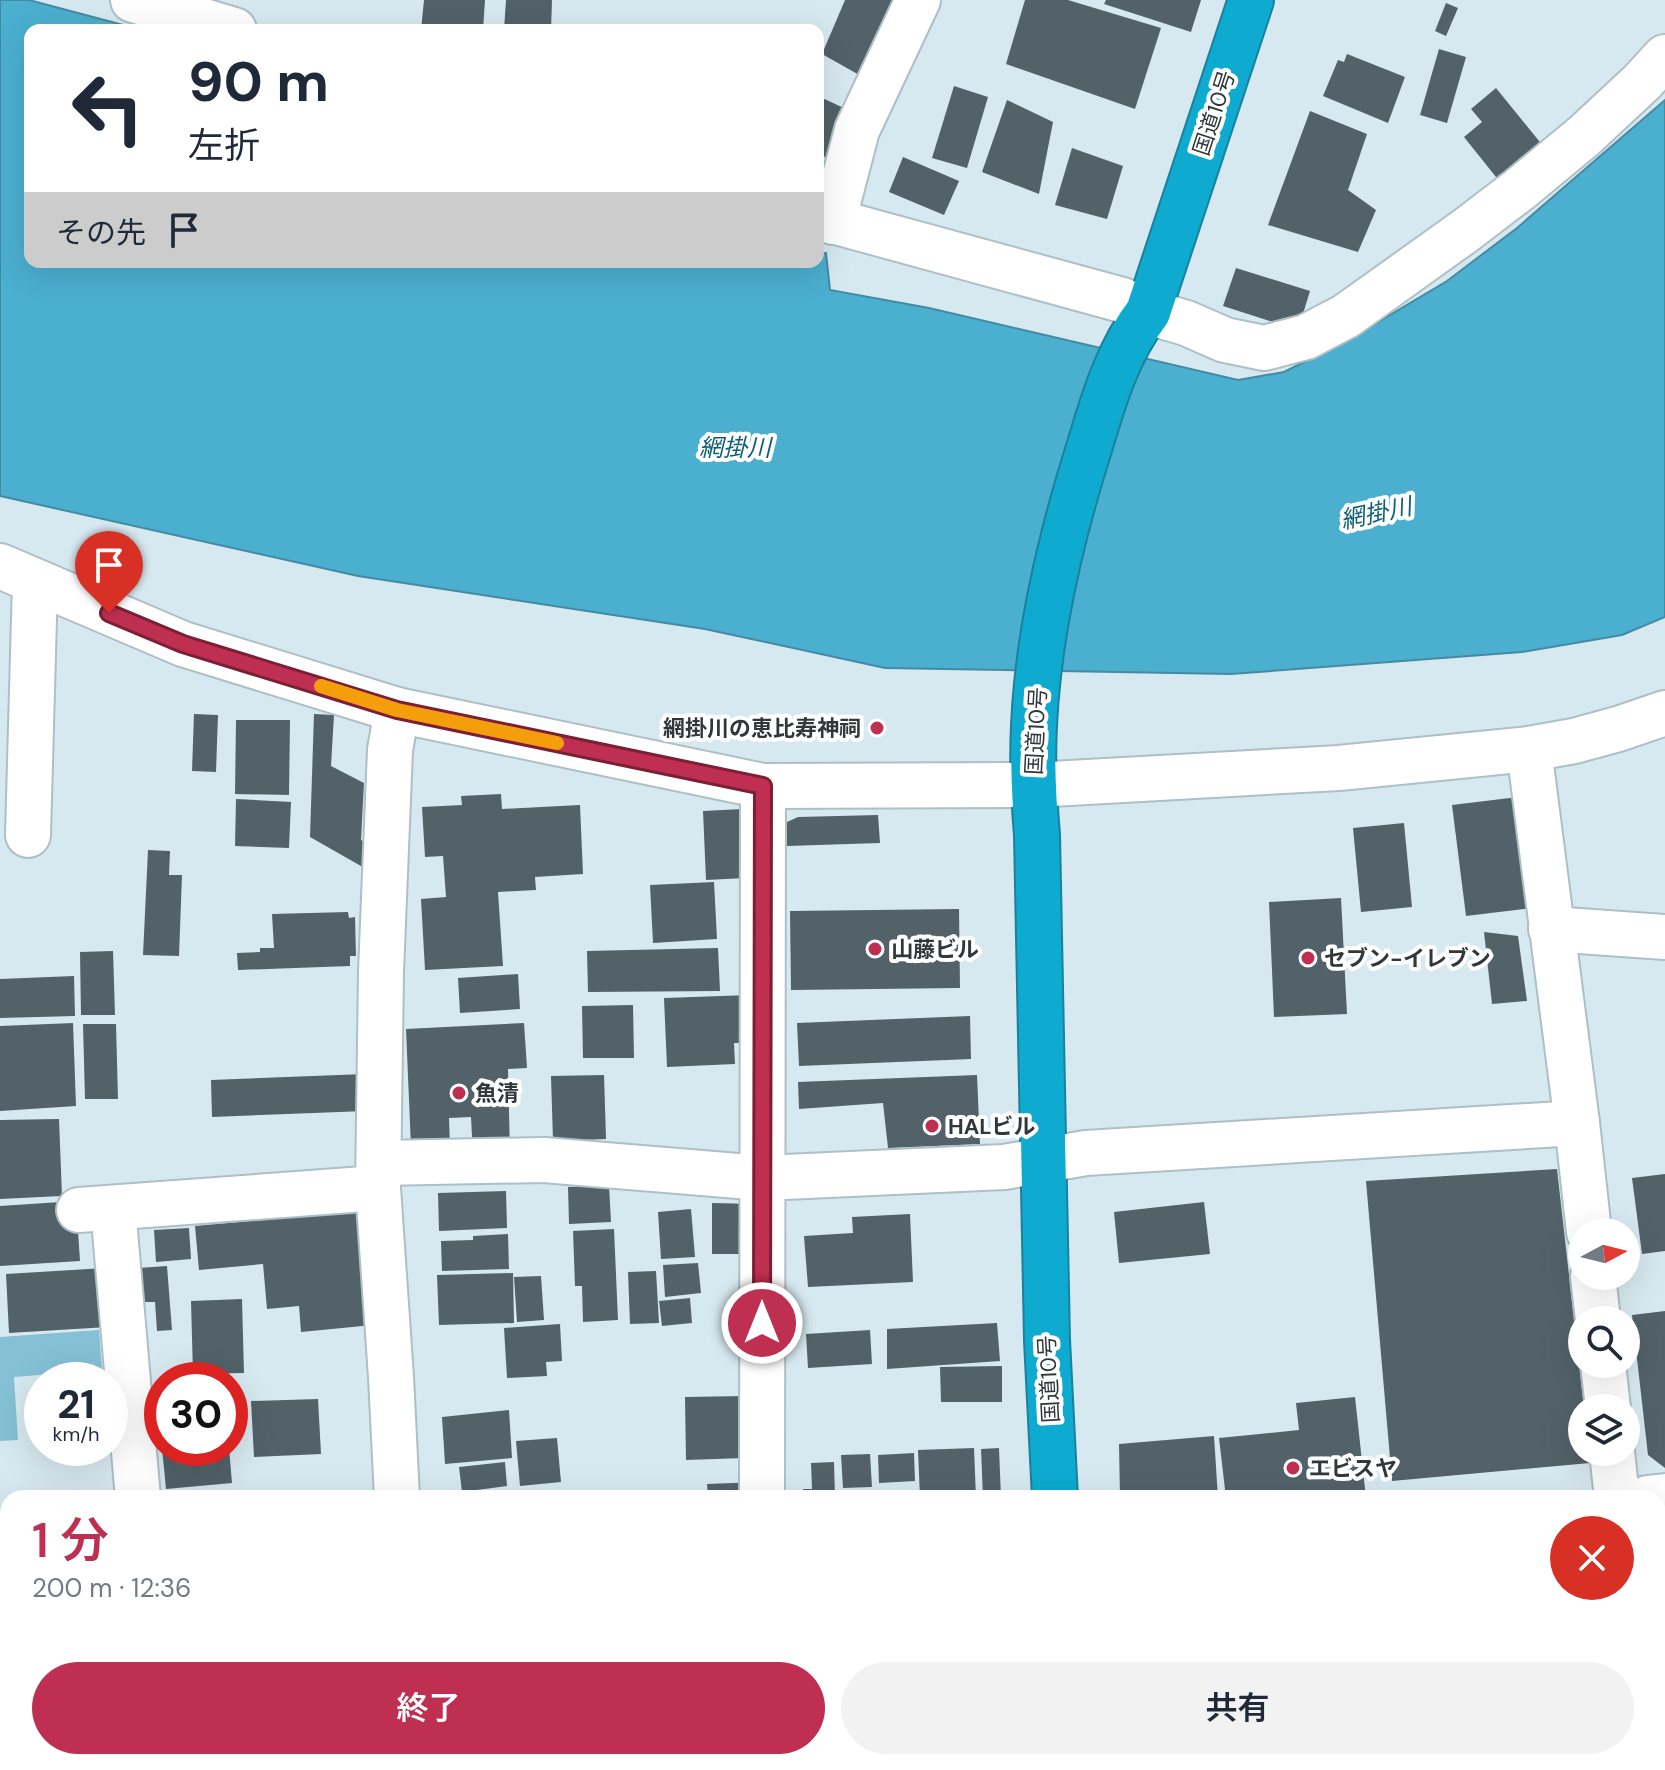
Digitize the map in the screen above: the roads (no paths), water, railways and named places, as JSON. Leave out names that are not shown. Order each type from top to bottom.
[{"type":"highway","name":"国道10号","points":[[1055,1490],[1047,1340],[1037,835],[1033,785],[1036,695],[1050,600],[1081,474],[1107,389],[1140,322],[1251,0]]},
{"type":"street","points":[[133,0],[214,24]]},
{"type":"street","points":[[249,0],[259,24]]},
{"type":"street","points":[[918,0],[857,130],[825,220],[1122,300],[1140,322],[1186,323],[1225,340],[1264,348],[1306,337],[1346,316],[1465,231],[1584,136],[1665,57]]},
{"type":"street","points":[[28,835],[18,574],[183,644],[397,710],[763,786],[1033,785],[1339,768],[1529,749],[1574,741],[1665,713]]},
{"type":"street","points":[[397,710],[390,750],[381,957],[378,1175],[397,1490]]},
{"type":"street","points":[[1529,749],[1587,1218]]},
{"type":"street","points":[[762,1490],[763,786]]},
{"type":"street","points":[[1551,929],[1665,937]]},
{"type":"street","points":[[137,1490],[96,1209],[378,1175],[544,1160],[763,1178],[1004,1167],[1086,1153],[1577,1123]]},
{"type":"street","points":[[1614,1466],[1616,1490]]},
{"type":"water","name":"網掛川","points":[[0,0],[29,0],[119,24],[24,24],[24,268],[824,268],[826,253],[830,290],[929,308],[1238,380],[1284,372],[1346,341],[1447,281],[1517,228],[1665,100],[1665,617],[1622,635],[1522,652],[1231,674],[885,668],[705,629],[358,576],[0,496]]},
{"type":"place","name":"網掛川の恵比寿神祠","points":[[877,728]]},
{"type":"place","name":"山藤ビル","points":[[875,949]]},
{"type":"place","name":"セブン-イレブン","points":[[1308,958]]},
{"type":"place","name":"魚清","points":[[459,1093]]},
{"type":"place","name":"HALビル","points":[[932,1126]]},
{"type":"place","name":"エビスヤ","points":[[1293,1468]]}]
